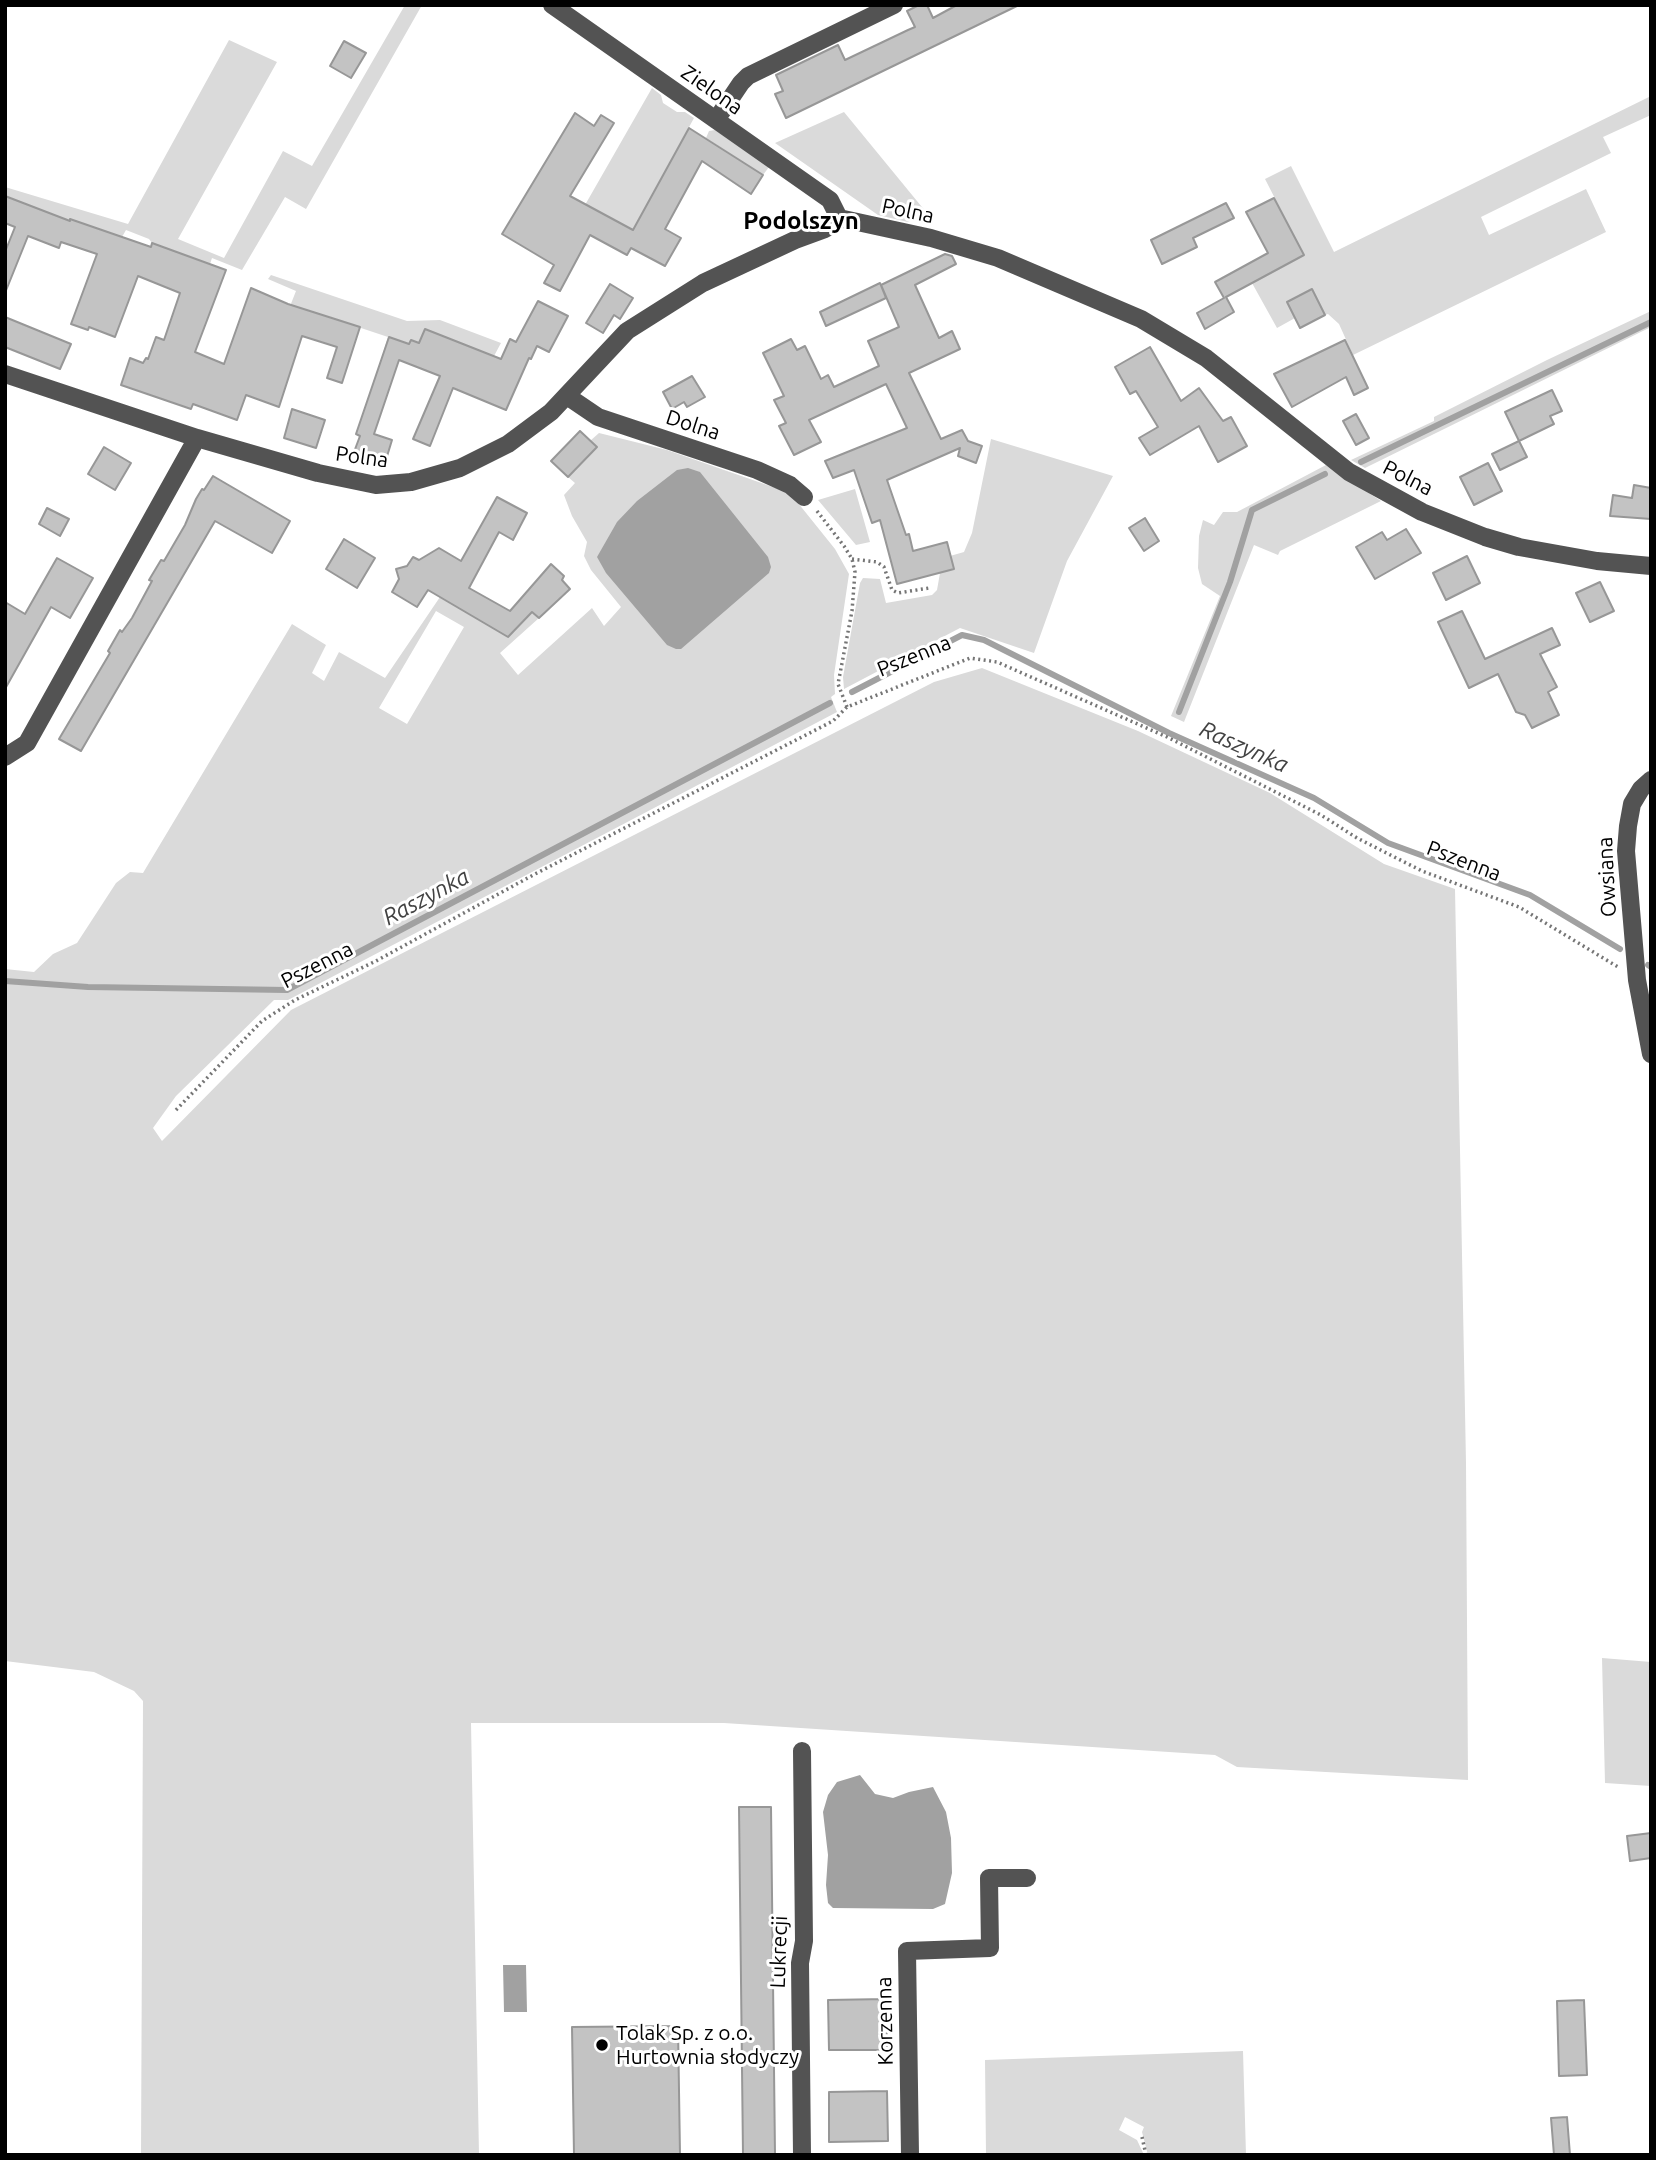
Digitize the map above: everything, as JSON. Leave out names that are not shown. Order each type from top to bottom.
[{"type":"street","name":"Zielona","points":[[552,5],[830,200],[839,218]]},
{"type":"street","points":[[716,120],[748,76],[894,5]]},
{"type":"street","name":"Polna","points":[[5,374],[197,438],[324,475],[376,485],[397,485],[460,468],[508,444],[551,412],[626,331],[703,283],[825,229],[839,218],[931,238],[978,252],[1045,277],[1141,319],[1206,358],[1349,472],[1422,512],[1485,537],[1520,547],[1597,561],[1651,566]]},
{"type":"street","name":"Dolna","points":[[567,396],[598,417],[757,470],[790,485],[804,497]]},
{"type":"street","points":[[5,757],[27,743],[197,438]]},
{"type":"street","name":"Owsiana","points":[[1637,979],[1626,850],[1632,804],[1641,789],[1651,780]]},
{"type":"street","points":[[1637,979],[1651,1054]]},
{"type":"street","name":"Lukrecji","points":[[802,1751],[802,2155]]},
{"type":"street","name":"Korzenna","points":[[910,2155],[906,1951],[990,1948],[989,1878],[1027,1878]]},
{"type":"path","points":[[804,497],[824,519],[852,559],[855,572],[852,611],[838,684],[847,707]]},
{"type":"path","points":[[852,559],[877,562],[884,567],[892,590],[898,593],[929,588]]},
{"type":"path","name":"Pszenna","points":[[176,1110],[262,1021],[295,1000],[376,961],[535,874],[833,721],[847,707],[970,658],[997,662],[1167,737],[1321,815],[1357,838],[1422,871],[1519,907],[1637,979]]},
{"type":"path","points":[[1142,2137],[1146,2155]]},
{"type":"shaded area","points":[[405,5],[422,5],[306,209],[285,197],[242,270],[212,258],[210,264],[152,243],[149,239],[126,230],[122,237],[71,219],[70,221],[5,196],[5,187],[128,224],[229,40],[277,62],[178,239],[224,258],[283,151],[312,166]]},
{"type":"shaded area","points":[[652,88],[661,95],[663,103],[694,118],[641,215],[639,233],[585,205]]},
{"type":"shaded area","points":[[1651,96],[1651,115],[1603,137],[1611,153],[1481,217],[1489,235],[1586,189],[1606,232],[1353,355],[1339,324],[1328,314],[1325,315],[1313,290],[1288,302],[1295,318],[1277,328],[1252,283],[1304,255],[1265,179],[1291,166],[1334,252]]},
{"type":"shaded area","points":[[844,112],[926,212],[908,222],[878,215],[775,143]]},
{"type":"shaded area","points":[[715,130],[769,167],[763,175],[706,138],[709,131]]},
{"type":"shaded area","points":[[271,275],[407,321],[440,320],[501,343],[494,356],[425,329],[419,343],[411,340],[402,361],[383,353],[388,337],[301,308],[281,329],[296,291],[268,279]]},
{"type":"shaded area","points":[[1651,311],[1651,327],[1365,468],[1351,460],[1434,421],[1434,417],[1547,360]]},
{"type":"shaded area","points":[[599,433],[667,450],[790,493],[835,549],[849,574],[834,675],[835,694],[831,697],[837,712],[288,1000],[274,1000],[176,1096],[153,1128],[162,1141],[291,1010],[934,682],[982,668],[1138,731],[1270,793],[1384,864],[1455,889],[1466,1463],[1468,1780],[1237,1767],[1215,1755],[724,1723],[471,1723],[479,2155],[141,2155],[143,1701],[134,1691],[94,1672],[5,1661],[5,969],[34,972],[53,954],[77,943],[116,883],[130,872],[143,873],[292,624],[326,645],[312,673],[324,681],[339,652],[385,678],[440,597],[508,637],[532,612],[539,618],[500,653],[518,675],[592,608],[604,626],[621,607],[591,570],[584,556],[587,542],[564,495],[575,483],[568,477],[596,448],[590,441]],"holes":[[[436,611],[464,627],[407,724],[379,708]]]},
{"type":"shaded area","points":[[991,439],[1113,476],[1067,561],[1034,653],[960,628],[844,689],[843,677],[860,583],[863,578],[880,579],[886,603],[932,595],[937,590],[940,573],[950,556],[964,552],[972,533]]},
{"type":"shaded area","points":[[1326,465],[1381,501],[1280,551],[1278,555],[1254,545],[1184,722],[1171,716],[1220,596],[1202,584],[1198,568],[1199,536],[1203,520],[1214,525],[1223,512],[1237,512]]},
{"type":"shaded area","points":[[688,468],[700,472],[768,557],[771,567],[769,573],[681,649],[676,649],[667,645],[606,573],[597,557],[617,522],[637,501],[677,470]]},
{"type":"shaded area","points":[[855,489],[870,542],[856,545],[818,500]]},
{"type":"shaded area","points":[[1602,1658],[1651,1662],[1651,1786],[1605,1783]]},
{"type":"shaded area","points":[[860,1775],[875,1794],[893,1798],[933,1787],[946,1812],[951,1838],[952,1873],[945,1904],[933,1909],[833,1908],[828,1903],[828,1855],[823,1812],[828,1795],[837,1782]]},
{"type":"shaded area","points":[[503,1965],[526,1965],[527,2012],[504,2012]]},
{"type":"shaded area","points":[[1243,2051],[1246,2155],[1148,2155],[1142,2132],[1144,2127],[1125,2117],[1119,2130],[1137,2140],[1144,2155],[986,2155],[985,2060]]},
{"type":"building","points":[[919,5],[927,5],[933,18],[957,5],[1019,5],[786,118],[775,94],[783,91],[776,75],[838,45],[845,60],[915,27],[907,11]]},
{"type":"building","points":[[344,41],[366,53],[351,78],[330,66]]},
{"type":"building","points":[[575,113],[594,126],[601,115],[614,123],[570,196],[633,230],[689,128],[763,175],[751,194],[702,161],[665,229],[681,238],[665,266],[631,248],[627,255],[590,235],[560,291],[544,283],[554,265],[502,234]]},
{"type":"building","points":[[5,196],[70,221],[151,247],[152,243],[226,270],[195,352],[224,364],[251,288],[288,304],[360,327],[342,383],[327,378],[337,347],[302,336],[279,407],[246,395],[237,420],[193,404],[191,409],[121,385],[130,358],[143,363],[148,359],[156,337],[164,340],[180,293],[138,276],[115,337],[89,327],[88,330],[71,324],[97,254],[61,242],[59,248],[28,236],[5,293],[5,252],[15,227],[5,223]]},
{"type":"building","points":[[1274,198],[1304,255],[1226,297],[1234,312],[1205,329],[1197,313],[1224,298],[1215,282],[1268,253],[1246,212]]},
{"type":"building","points":[[1226,203],[1234,218],[1193,238],[1197,247],[1162,264],[1151,240]]},
{"type":"building","points":[[945,254],[952,256],[956,264],[915,285],[939,338],[952,331],[960,349],[909,373],[941,439],[962,430],[968,441],[982,446],[976,463],[958,456],[960,448],[887,480],[913,551],[947,542],[954,569],[897,584],[880,520],[872,523],[854,470],[833,478],[825,461],[907,428],[886,384],[809,420],[821,442],[794,455],[779,426],[786,423],[774,400],[784,396],[763,353],[791,339],[797,350],[805,346],[821,379],[828,375],[834,387],[879,366],[868,341],[899,327],[881,285]]},
{"type":"building","points":[[880,283],[886,298],[826,326],[820,312]]},
{"type":"building","points":[[610,284],[633,298],[620,319],[614,315],[603,333],[586,323]]},
{"type":"building","points":[[1312,289],[1325,315],[1300,328],[1287,302]]},
{"type":"building","points":[[538,301],[568,316],[549,352],[537,346],[531,359],[529,358],[506,410],[453,388],[430,446],[413,439],[440,376],[399,360],[374,434],[392,440],[385,463],[354,452],[360,436],[356,434],[389,337],[409,344],[411,340],[419,343],[425,329],[501,359],[510,339],[516,342]]},
{"type":"building","points":[[5,317],[71,344],[60,369],[5,347]]},
{"type":"building","points":[[1345,340],[1368,388],[1354,395],[1346,377],[1292,407],[1274,374]]},
{"type":"building","points":[[1150,347],[1181,401],[1199,388],[1223,421],[1231,417],[1247,446],[1218,462],[1199,426],[1150,455],[1139,438],[1158,427],[1136,391],[1130,394],[1115,367]]},
{"type":"building","points":[[692,376],[705,397],[687,407],[684,402],[672,409],[663,392]]},
{"type":"building","points":[[1552,390],[1562,411],[1550,416],[1554,424],[1519,441],[1505,412]]},
{"type":"building","points":[[292,409],[325,420],[316,448],[284,438]]},
{"type":"building","points":[[1356,414],[1369,438],[1356,445],[1343,421]]},
{"type":"building","points":[[580,431],[597,447],[568,477],[551,461]]},
{"type":"building","points":[[1519,441],[1527,457],[1500,470],[1492,454]]},
{"type":"building","points":[[104,447],[131,463],[115,490],[88,474]]},
{"type":"building","points":[[1488,463],[1502,491],[1474,505],[1460,477]]},
{"type":"building","points":[[213,476],[290,521],[272,553],[215,521],[81,751],[59,739],[110,653],[108,651],[120,630],[122,632],[132,618],[152,581],[149,580],[161,560],[164,561],[185,525],[196,499]]},
{"type":"building","points":[[1634,485],[1651,488],[1651,519],[1610,516],[1613,495],[1632,498]]},
{"type":"building","points":[[497,497],[527,513],[513,540],[499,532],[469,588],[510,611],[551,564],[564,576],[562,580],[570,589],[539,618],[532,612],[508,637],[428,590],[417,607],[392,592],[399,579],[396,569],[407,566],[413,557],[419,560],[439,548],[461,561]]},
{"type":"building","points":[[47,508],[69,519],[60,536],[39,524]]},
{"type":"building","points":[[1145,518],[1159,541],[1144,551],[1129,528]]},
{"type":"building","points":[[1406,529],[1421,553],[1375,579],[1356,547],[1382,532],[1387,540]]},
{"type":"building","points":[[344,539],[375,558],[357,588],[326,569]]},
{"type":"building","points":[[1467,556],[1480,583],[1446,600],[1433,573]]},
{"type":"building","points":[[57,558],[93,578],[70,618],[51,607],[5,689],[5,602],[25,614]]},
{"type":"building","points":[[1600,582],[1614,611],[1590,622],[1576,593]]},
{"type":"building","points":[[1462,611],[1485,659],[1552,628],[1560,645],[1540,654],[1557,687],[1548,692],[1559,715],[1532,728],[1525,715],[1516,712],[1498,674],[1469,688],[1438,622]]},
{"type":"building","points":[[739,1807],[771,1807],[775,2155],[743,2155]]},
{"type":"building","points":[[1651,1833],[1651,1858],[1630,1861],[1627,1836]]},
{"type":"building","points":[[886,1999],[887,2050],[829,2050],[828,2000]]},
{"type":"building","points":[[1584,2000],[1587,2075],[1559,2076],[1557,2001]]},
{"type":"building","points":[[678,2026],[680,2155],[574,2155],[572,2027]]},
{"type":"building","points":[[887,2091],[888,2141],[829,2142],[829,2092]]},
{"type":"building","points":[[1567,2117],[1570,2155],[1554,2155],[1551,2118]]},
{"type":"waterway","points":[[1361,462],[1651,322]]},
{"type":"waterway","points":[[1179,712],[1230,582],[1252,510],[1325,474]]},
{"type":"waterway","name":"Raszynka","points":[[852,692],[962,635],[984,640],[1169,733],[1314,798],[1388,843],[1530,895],[1620,949]]},
{"type":"waterway","name":"Raszynka","points":[[5,981],[88,987],[287,990],[830,703]]},
{"type":"place","name":"Tolak Sp. z o.o. Hurtownia słodyczy","points":[[602,2045]]},
{"type":"district","name":"Podolszyn","points":[[801,221]]}]
